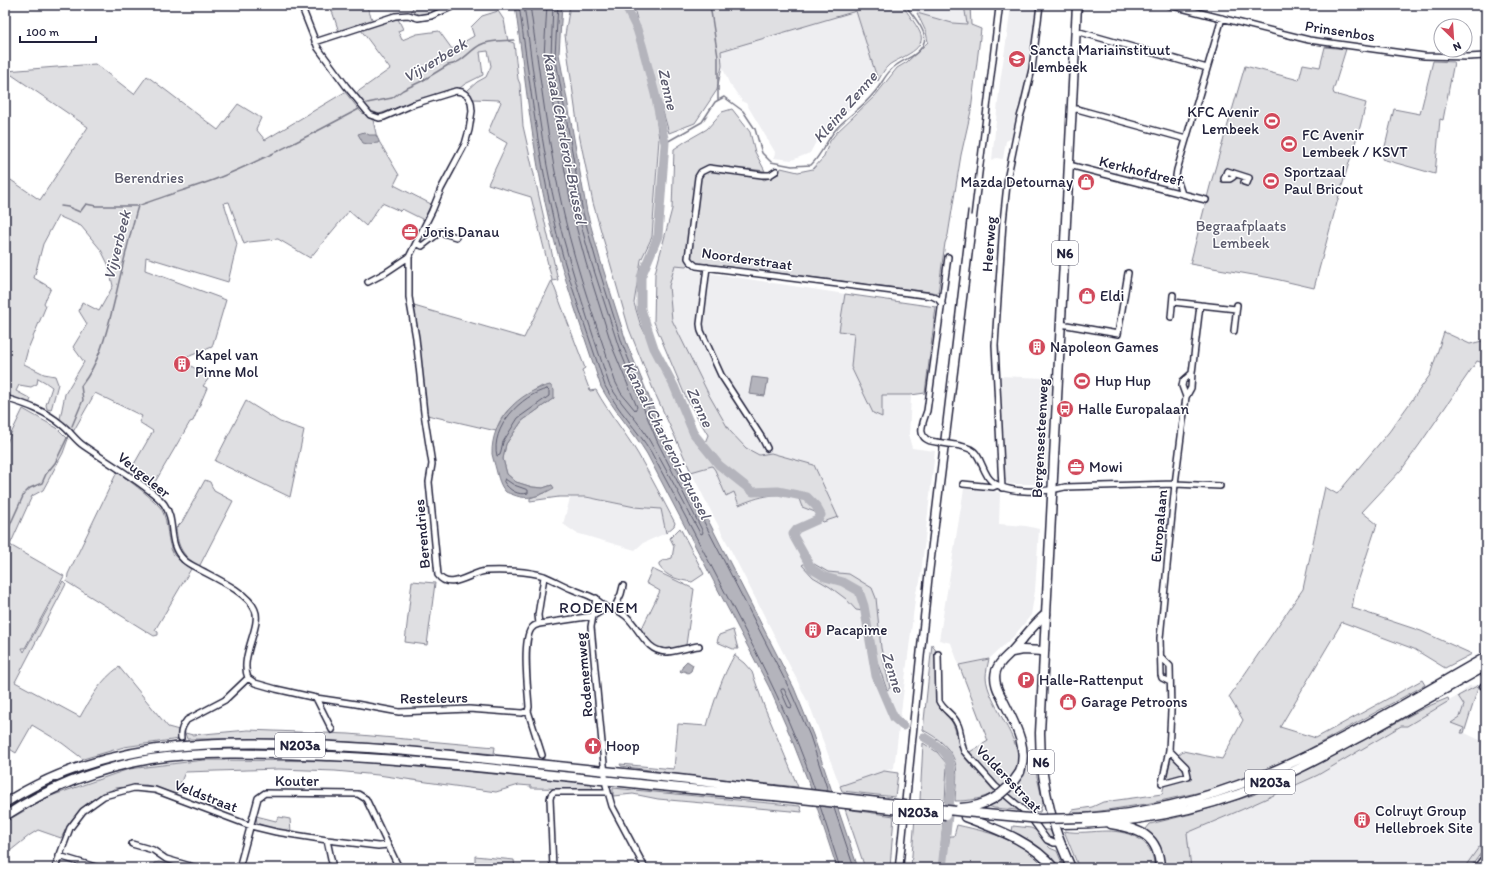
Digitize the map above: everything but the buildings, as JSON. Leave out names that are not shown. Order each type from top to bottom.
[{"type":"main road","name":"Bergensesteenweg","points":[[1071,868],[1051,816],[1042,772],[1040,733],[1051,490],[1077,5]]},
{"type":"main road","points":[[935,808],[968,808],[997,798],[1006,792],[1020,772],[1024,757],[1020,737],[999,692],[995,676],[1000,662],[1012,652],[1036,622],[1046,614]]},
{"type":"main road","points":[[1012,652],[1022,650],[1044,651]]},
{"type":"main road","name":"N203a","points":[[5,803],[51,779],[107,758],[148,750],[207,744],[295,744],[453,755],[674,778],[774,793],[964,817],[1040,823],[1083,821],[1176,804],[1231,787],[1282,768],[1354,731],[1486,658]]},
{"type":"main road","name":"N203a","points":[[5,816],[56,788],[99,772],[151,759],[201,755],[272,754],[415,762],[684,789],[774,793],[965,812],[1101,822],[1179,811],[1262,786],[1314,762],[1486,666]]},
{"type":"main road","points":[[964,817],[1002,832],[1022,842],[1043,856],[1054,868]]},
{"type":"main road","points":[[1101,822],[1135,828],[1144,834],[1152,841],[1157,851],[1160,868]]},
{"type":"main road","points":[[1478,868],[1486,858]]},
{"type":"street","name":"Berendries","points":[[301,5],[320,51],[368,113],[374,117],[384,117],[414,104],[456,91],[462,92],[468,96],[471,102],[471,120],[465,144],[441,189],[409,257],[409,297],[416,338],[424,413],[432,464],[429,482],[438,575],[446,581],[453,582],[475,573],[486,571],[531,573],[544,576]]},
{"type":"street","points":[[315,42],[395,16],[408,15],[418,18],[431,16],[456,5]]},
{"type":"street","name":"Heerweg","points":[[1000,487],[995,345],[1002,222],[1008,175],[1032,69],[1040,5]]},
{"type":"street","name":"Prinsenbos","points":[[1169,5],[1309,40],[1424,56],[1486,56]]},
{"type":"street","points":[[1182,194],[1176,176],[1222,18]]},
{"type":"street","points":[[1076,31],[1207,68]]},
{"type":"street","points":[[1072,110],[1077,110],[1186,139]]},
{"type":"street","name":"Kerkhofdreef","points":[[1069,165],[1206,200]]},
{"type":"street","name":"Noorderstraat","points":[[776,171],[770,174],[762,175],[709,168],[700,172],[698,177],[688,258],[690,261],[696,266],[932,296],[938,299],[942,304]]},
{"type":"street","points":[[416,243],[422,246],[440,232],[456,237]]},
{"type":"street","points":[[368,282],[409,257]]},
{"type":"street","points":[[948,257],[927,411],[921,428],[922,434],[930,441],[966,447],[975,451],[989,478],[1000,487]]},
{"type":"street","points":[[707,267],[700,324],[701,331],[721,375],[767,448]]},
{"type":"street","points":[[1061,324],[1118,334],[1128,272]]},
{"type":"street","points":[[1171,317],[1173,294]]},
{"type":"street","points":[[1173,302],[1237,307],[1234,331]]},
{"type":"street","name":"Europalaan","points":[[1170,682],[1162,678],[1161,675],[1160,638],[1175,484],[1186,397],[1191,388],[1200,305]]},
{"type":"street","name":"Europalaan","points":[[1186,397],[1182,386],[1182,381],[1192,373]]},
{"type":"street","name":"Veugeleer","points":[[5,398],[33,408],[54,419],[63,425],[78,442],[118,467],[155,495],[164,504],[168,512],[174,544],[185,561],[243,596],[253,606],[256,619],[246,664],[248,678]]},
{"type":"street","points":[[963,484],[1051,490],[1065,486],[1175,484],[1220,486]]},
{"type":"street","points":[[538,624],[544,576],[570,589],[596,598],[606,608],[614,609],[629,617],[646,642],[659,651],[672,651],[699,646]]},
{"type":"street","points":[[614,609],[623,586]]},
{"type":"street","name":"Rodenemweg","points":[[596,598],[591,627],[606,781],[612,806],[645,868]]},
{"type":"street","points":[[542,756],[528,711],[526,645],[531,629],[538,624],[593,616],[606,608]]},
{"type":"street","name":"Voldersstraat","points":[[938,654],[939,701],[958,724],[961,744],[964,751],[995,786],[1028,814],[1047,840],[1054,843],[1060,842]]},
{"type":"street","name":"Europalaan","points":[[1161,657],[1170,666],[1169,750],[1162,783],[1188,776],[1186,767],[1169,750]]},
{"type":"street","points":[[181,738],[182,728],[186,722],[192,717],[217,706],[248,678]]},
{"type":"street","name":"Resteleurs","points":[[248,678],[255,683],[276,689],[316,698],[399,712],[469,709],[522,714],[528,711]]},
{"type":"street","points":[[316,698],[332,730]]},
{"type":"street","name":"Veldstraat","points":[[55,868],[70,828],[83,811],[104,796],[134,788],[155,790],[251,826],[296,836],[378,846],[388,845]]},
{"type":"street","points":[[553,868],[550,797],[554,792],[608,792]]},
{"type":"street","name":"Kouter","points":[[239,868],[258,798],[265,793],[358,794],[366,799],[388,845]]},
{"type":"street","points":[[327,840],[333,868]]},
{"type":"street","points":[[132,844],[153,850],[166,859],[196,868]]},
{"type":"street","points":[[388,845],[399,868]]},
{"type":"street","points":[[59,856],[99,868]]},
{"type":"shaded area","points":[[916,5],[964,5],[967,24],[952,23],[917,13]]},
{"type":"shaded area","name":"Sancta Mariainstituut Lembeek","points":[[1011,5],[1037,5],[1035,35],[1022,105],[1018,106],[1012,138],[1006,141],[1003,159],[996,158],[992,160],[1000,82]]},
{"type":"shaded area","points":[[856,10],[878,81],[856,104],[827,129],[817,140],[810,153],[792,160],[774,158],[775,152],[746,103],[743,102],[729,83],[722,66],[721,51]]},
{"type":"shaded area","points":[[675,265],[686,266],[695,271],[845,294],[839,331],[854,333],[851,367],[873,413],[882,416],[881,395],[911,395],[909,437],[912,448],[935,451],[920,582],[916,592],[894,768],[840,786],[811,709],[691,472],[712,466],[726,495],[734,492],[739,505],[770,495],[793,496],[799,499],[802,507],[815,512],[823,522],[771,453],[759,455],[746,448],[729,430],[709,395],[672,320],[669,286]]},
{"type":"shaded area","points":[[999,376],[1045,378],[1052,376],[1045,481],[1041,484],[1008,484],[1005,480],[1001,435]]},
{"type":"shaded area","points":[[964,489],[989,489],[1000,493],[999,524],[1026,526],[1039,529],[1035,591],[1031,615],[1014,636],[989,659],[959,665],[951,643],[939,640]]},
{"type":"shaded area","points":[[571,495],[635,507],[661,509],[666,533],[643,543],[635,550],[576,533],[563,524]]},
{"type":"shaded area","points":[[1479,685],[1465,733],[1486,743],[1486,847],[1484,849],[1479,847],[1464,868],[1457,864],[1449,868],[1191,868],[1186,833],[1318,775],[1401,726],[1458,696],[1469,686]]},
{"type":"green space","points":[[351,5],[366,5],[373,21],[339,32],[332,11]]},
{"type":"green space","points":[[414,5],[449,5],[435,13],[421,15],[411,12]]},
{"type":"green space","points":[[570,5],[621,5],[642,50],[655,109],[659,139],[652,237],[641,260],[634,303],[640,323],[673,391],[687,426],[702,450],[708,435],[686,398],[654,322],[655,273],[672,209],[674,149],[707,129],[722,112],[732,109],[750,132],[755,152],[765,171],[748,169],[764,180],[779,174],[781,168],[798,172],[813,169],[823,158],[830,141],[837,132],[875,96],[897,68],[907,62],[928,42],[926,32],[917,13],[952,23],[967,24],[964,5],[970,5],[971,25],[981,29],[971,111],[961,155],[948,235],[945,243],[938,293],[697,263],[694,260],[686,266],[675,265],[669,286],[672,320],[709,395],[729,430],[746,448],[759,455],[771,453],[814,465],[838,517],[823,522],[815,512],[802,507],[799,499],[784,495],[761,497],[739,505],[734,492],[726,496],[712,466],[691,472],[653,389],[629,329],[593,203],[578,129],[565,35]]},
{"type":"green space","points":[[633,5],[902,5],[918,28],[921,35],[921,41],[915,50],[887,67],[878,81],[856,11],[721,51],[722,66],[717,90],[695,123],[669,133]]},
{"type":"green space","points":[[498,11],[504,20],[508,41],[514,43],[518,79],[520,84],[523,126],[558,280],[552,281],[585,368],[582,370],[590,391],[596,390],[633,446],[675,523],[674,526],[666,533],[661,509],[635,507],[586,497],[559,497],[530,501],[530,498],[545,493],[552,485],[543,488],[532,487],[516,482],[507,474],[503,459],[506,444],[522,421],[554,398],[542,386],[514,404],[503,416],[496,431],[427,415],[414,306],[524,338],[552,280],[531,197],[488,184],[507,143],[488,132],[501,102],[499,100],[473,99],[468,90],[477,82],[486,77],[491,66],[488,51],[480,52],[483,75],[460,88],[454,88],[379,114],[369,110],[356,93],[390,69],[361,30],[397,17],[403,29],[398,31],[402,40],[417,34],[439,31],[452,49],[474,36],[471,27],[482,16]]},
{"type":"green space","name":"FC Avenir Lembeek / KSVT","points":[[1325,47],[1346,49],[1333,91],[1334,94],[1366,103],[1314,288],[1271,278],[1190,264],[1210,186],[1245,66],[1299,80],[1303,64],[1320,67]]},
{"type":"green space","points":[[1433,61],[1454,62],[1443,120],[1440,119],[1435,174],[1382,159],[1394,109],[1420,114]]},
{"type":"green space","points":[[95,64],[134,94],[147,76],[218,130],[238,104],[261,118],[256,129],[265,140],[345,92],[361,112],[373,120],[377,138],[399,175],[394,185],[431,204],[424,220],[402,209],[400,211],[382,203],[366,226],[349,211],[310,258],[278,239],[249,242],[244,244],[229,202],[224,203],[237,244],[228,282],[146,257],[145,270],[226,300],[212,347],[180,360],[184,361],[209,378],[203,386],[207,388],[193,421],[190,422],[151,489],[129,473],[153,431],[139,422],[142,416],[95,393],[73,432],[60,419],[65,394],[84,362],[73,347],[87,324],[79,311],[82,302],[99,311],[113,286],[108,264],[101,250],[81,226],[58,216],[43,244],[34,278],[51,288],[44,303],[46,306],[28,349],[24,364],[44,374],[55,376],[58,384],[51,410],[47,409],[46,405],[52,387],[38,378],[37,384],[31,387],[19,385],[16,391],[31,399],[29,404],[5,396],[5,176],[40,200],[88,127],[6,71]]},
{"type":"green space","points":[[845,294],[936,307],[925,393],[911,395],[882,395],[882,417],[873,413],[851,367],[854,333],[839,331]]},
{"type":"green space","points":[[1444,332],[1470,344],[1486,340],[1486,364],[1477,361],[1402,469],[1362,512],[1377,524],[1355,591],[1352,608],[1421,631],[1472,654],[1445,668],[1414,649],[1342,622],[1280,727],[1316,738],[1422,680],[1425,685],[1282,764],[1256,774],[1210,790],[1146,804],[1087,813],[1070,813],[1072,810],[1092,807],[1103,802],[1162,794],[1173,750],[1178,755],[1183,751],[1222,759],[1243,720],[1229,697],[1303,589],[1325,487],[1337,494],[1389,432],[1430,375]]},
{"type":"green space","points":[[246,401],[280,422],[304,430],[290,497],[215,461]]},
{"type":"green space","points":[[23,409],[57,428],[68,439],[63,453],[43,490],[32,496],[10,545],[64,576],[25,648],[22,648],[24,652],[63,581],[66,584],[15,682],[80,717],[101,683],[119,667],[168,727],[179,730],[179,739],[124,747],[83,759],[62,743],[32,725],[16,753],[5,746],[5,446]]},
{"type":"green space","points":[[117,472],[159,506],[166,521],[171,550],[180,561],[191,569],[155,630],[158,632],[158,635],[154,636],[67,582],[68,574]]},
{"type":"green space","points":[[205,480],[210,482],[214,491],[233,501],[199,567],[182,551],[178,541],[176,528],[182,522]]},
{"type":"green space","points":[[680,528],[704,574],[692,582],[670,576],[659,566],[659,563],[662,561],[672,558],[674,546],[670,538]]},
{"type":"green space","points":[[809,561],[828,572],[849,574],[872,588],[876,598],[881,648],[890,688],[887,690],[872,647],[863,611],[856,610],[846,599],[813,577],[802,565]]},
{"type":"green space","points":[[652,569],[694,589],[686,645],[669,649],[654,647],[640,629],[643,626],[660,591],[646,583]]},
{"type":"green space","points":[[412,581],[435,583],[427,645],[405,642]]},
{"type":"green space","points":[[733,630],[738,649],[733,649],[717,642],[719,635]]},
{"type":"green space","points":[[932,644],[936,651],[937,701],[940,709],[950,717],[964,757],[995,792],[981,798],[955,801],[957,775],[952,754],[944,745],[923,730]]},
{"type":"green space","points":[[735,654],[735,656],[752,672],[764,706],[798,787],[684,775],[621,766],[620,764],[674,769],[678,724],[707,726],[712,707],[726,671]]},
{"type":"green space","points":[[989,659],[986,675],[988,687],[1010,733],[1018,755],[1018,764],[1014,774],[1000,789],[968,753],[988,741],[959,665]]},
{"type":"green space","points":[[1479,685],[1464,733],[1461,733],[1464,728],[1451,723],[1460,717],[1464,705],[1458,696]]},
{"type":"green space","points":[[1448,698],[1449,701],[1407,726],[1401,726],[1318,775],[1187,833],[1191,868],[1164,868],[1160,851],[1146,829],[1150,824],[1191,814],[1253,795],[1309,769],[1424,708]]},
{"type":"green space","points":[[248,730],[349,734],[495,747],[494,754],[382,744],[300,739],[187,739],[185,733],[193,735]]},
{"type":"green space","points":[[923,743],[937,752],[947,764],[945,802],[920,800]]},
{"type":"green space","points":[[1032,756],[1043,802],[1040,812],[994,808],[988,806],[1009,793],[1019,781],[1028,758]]},
{"type":"green space","points":[[204,760],[354,761],[591,783],[593,789],[531,788],[531,786],[519,785],[496,792],[378,775],[335,771],[279,769],[185,772],[176,794],[146,785],[115,788],[82,808],[70,822],[61,838],[38,830],[5,855],[5,822],[48,797],[129,769]]},
{"type":"green space","points":[[884,771],[898,773],[895,797],[842,791],[840,786]]},
{"type":"green space","points":[[613,788],[800,806],[802,812],[658,799],[633,794],[613,796]]},
{"type":"green space","points":[[845,809],[894,816],[890,868],[865,868]]},
{"type":"green space","points":[[256,816],[276,821],[279,817],[290,819],[291,833],[272,829],[257,823]]},
{"type":"green space","points":[[915,817],[943,823],[939,868],[911,868]]},
{"type":"green space","points":[[957,825],[984,831],[1006,839],[1026,850],[1047,868],[944,868],[950,836],[954,836]]},
{"type":"green space","points":[[1013,826],[1031,828],[1035,830],[1050,830],[1053,836],[1047,845],[1057,851],[1064,868],[1058,868],[1037,847],[1012,831]]},
{"type":"green space","points":[[1064,831],[1116,831],[1133,836],[1146,844],[1153,859],[1154,868],[1079,868]]},
{"type":"green space","points":[[1479,847],[1484,849],[1470,868],[1464,868]]},
{"type":"green space","points":[[475,856],[514,860],[515,868],[475,868]]},
{"type":"green space","points":[[159,862],[179,868],[153,868],[154,863]]},
{"type":"water","name":"Kanaal Charleroi-Brussel","points":[[515,5],[562,5],[559,54],[587,212],[627,344],[666,438],[794,688],[813,735],[858,868],[837,868],[810,786],[769,687],[647,454],[601,387],[567,283],[549,220],[533,140]]},
{"type":"water","points":[[364,132],[369,135],[376,135],[379,141],[378,143],[363,143],[358,134]]},
{"type":"water","points":[[752,377],[768,379],[765,396],[749,394]]},
{"type":"water","points":[[550,385],[554,390],[554,398],[522,421],[506,444],[503,459],[507,474],[516,482],[532,487],[543,488],[552,485],[554,488],[535,496],[519,497],[506,492],[501,484],[492,454],[496,430],[501,420],[517,401],[527,394]]},
{"type":"water","points":[[687,661],[693,665],[691,671],[688,673],[684,671],[681,672],[680,671],[683,665]]},
{"type":"waterway","name":"Zenne","points":[[625,5],[637,29],[642,45],[655,94],[665,143],[658,236],[641,277],[641,309],[654,348],[674,386],[694,434],[719,465],[753,492],[778,491],[807,497],[816,506],[821,515],[817,520],[797,529],[793,534],[794,537],[812,569],[825,577],[843,582],[859,591],[864,606],[876,676],[894,718],[903,726]]},
{"type":"waterway","points":[[710,5],[718,57],[718,100]]},
{"type":"waterway","name":"Kleine Zenne","points":[[665,143],[702,122],[715,102],[724,97],[743,111],[755,129],[762,153],[771,162],[792,166],[811,165],[837,128],[869,99],[891,70],[915,54],[922,47],[925,38],[924,33],[905,5]]},
{"type":"waterway","name":"Vijverbeek","points":[[367,103],[392,98],[403,90],[422,81],[448,65],[457,62],[484,43],[514,40]]},
{"type":"waterway","name":"Vijverbeek","points":[[72,426],[83,400],[81,386],[93,368],[105,338],[138,206],[216,179],[288,146],[359,109]]},
{"type":"waterway","points":[[61,206],[80,212],[86,204],[96,206],[137,206]]},
{"type":"waterway","name":"Vijverbeek","points":[[5,536],[24,494],[30,488],[42,483],[46,474],[55,463],[68,436]]},
{"type":"waterway","name":"Zenne","points":[[924,737],[946,754],[949,759],[952,772],[942,868]]},
{"type":"railway","points":[[971,215],[996,5]]},
{"type":"railway","points":[[903,868],[932,580],[1003,5]]},
{"type":"railway","points":[[895,868],[924,580],[968,210]]},
{"type":"place","name":"Sancta Mariainstituut Lembeek","points":[[1017,59]]},
{"type":"place","name":"KFC Avenir Lembeek","points":[[1272,121]]},
{"type":"place","name":"FC Avenir Lembeek / KSVT","points":[[1289,144]]},
{"type":"place","name":"Sportzaal Paul Bricout","points":[[1271,181]]},
{"type":"place","name":"Mazda Detournay","points":[[1086,182]]},
{"type":"place","name":"Joris Danau","points":[[410,232]]},
{"type":"place","name":"Eldi","points":[[1087,296]]},
{"type":"place","name":"Napoleon Games","points":[[1037,347]]},
{"type":"place","name":"Kapel van Pinne Mol","points":[[182,364]]},
{"type":"place","name":"Hup Hup","points":[[1082,381]]},
{"type":"place","name":"Halle Europalaan","points":[[1065,409]]},
{"type":"place","name":"Mowi","points":[[1076,467]]},
{"type":"place","name":"Pacapime","points":[[813,630]]},
{"type":"place","name":"Halle-Rattenput","points":[[1026,680]]},
{"type":"place","name":"Garage Petroons","points":[[1068,702]]},
{"type":"place","name":"Hoop","points":[[593,746]]},
{"type":"place","name":"Colruyt Group Hellebroek Site","points":[[1362,820]]},
{"type":"district","name":"RODENEM","points":[[599,607]]},
{"type":"park label","name":"Begraafplaats Lembeek","points":[[1241,234]]}]
